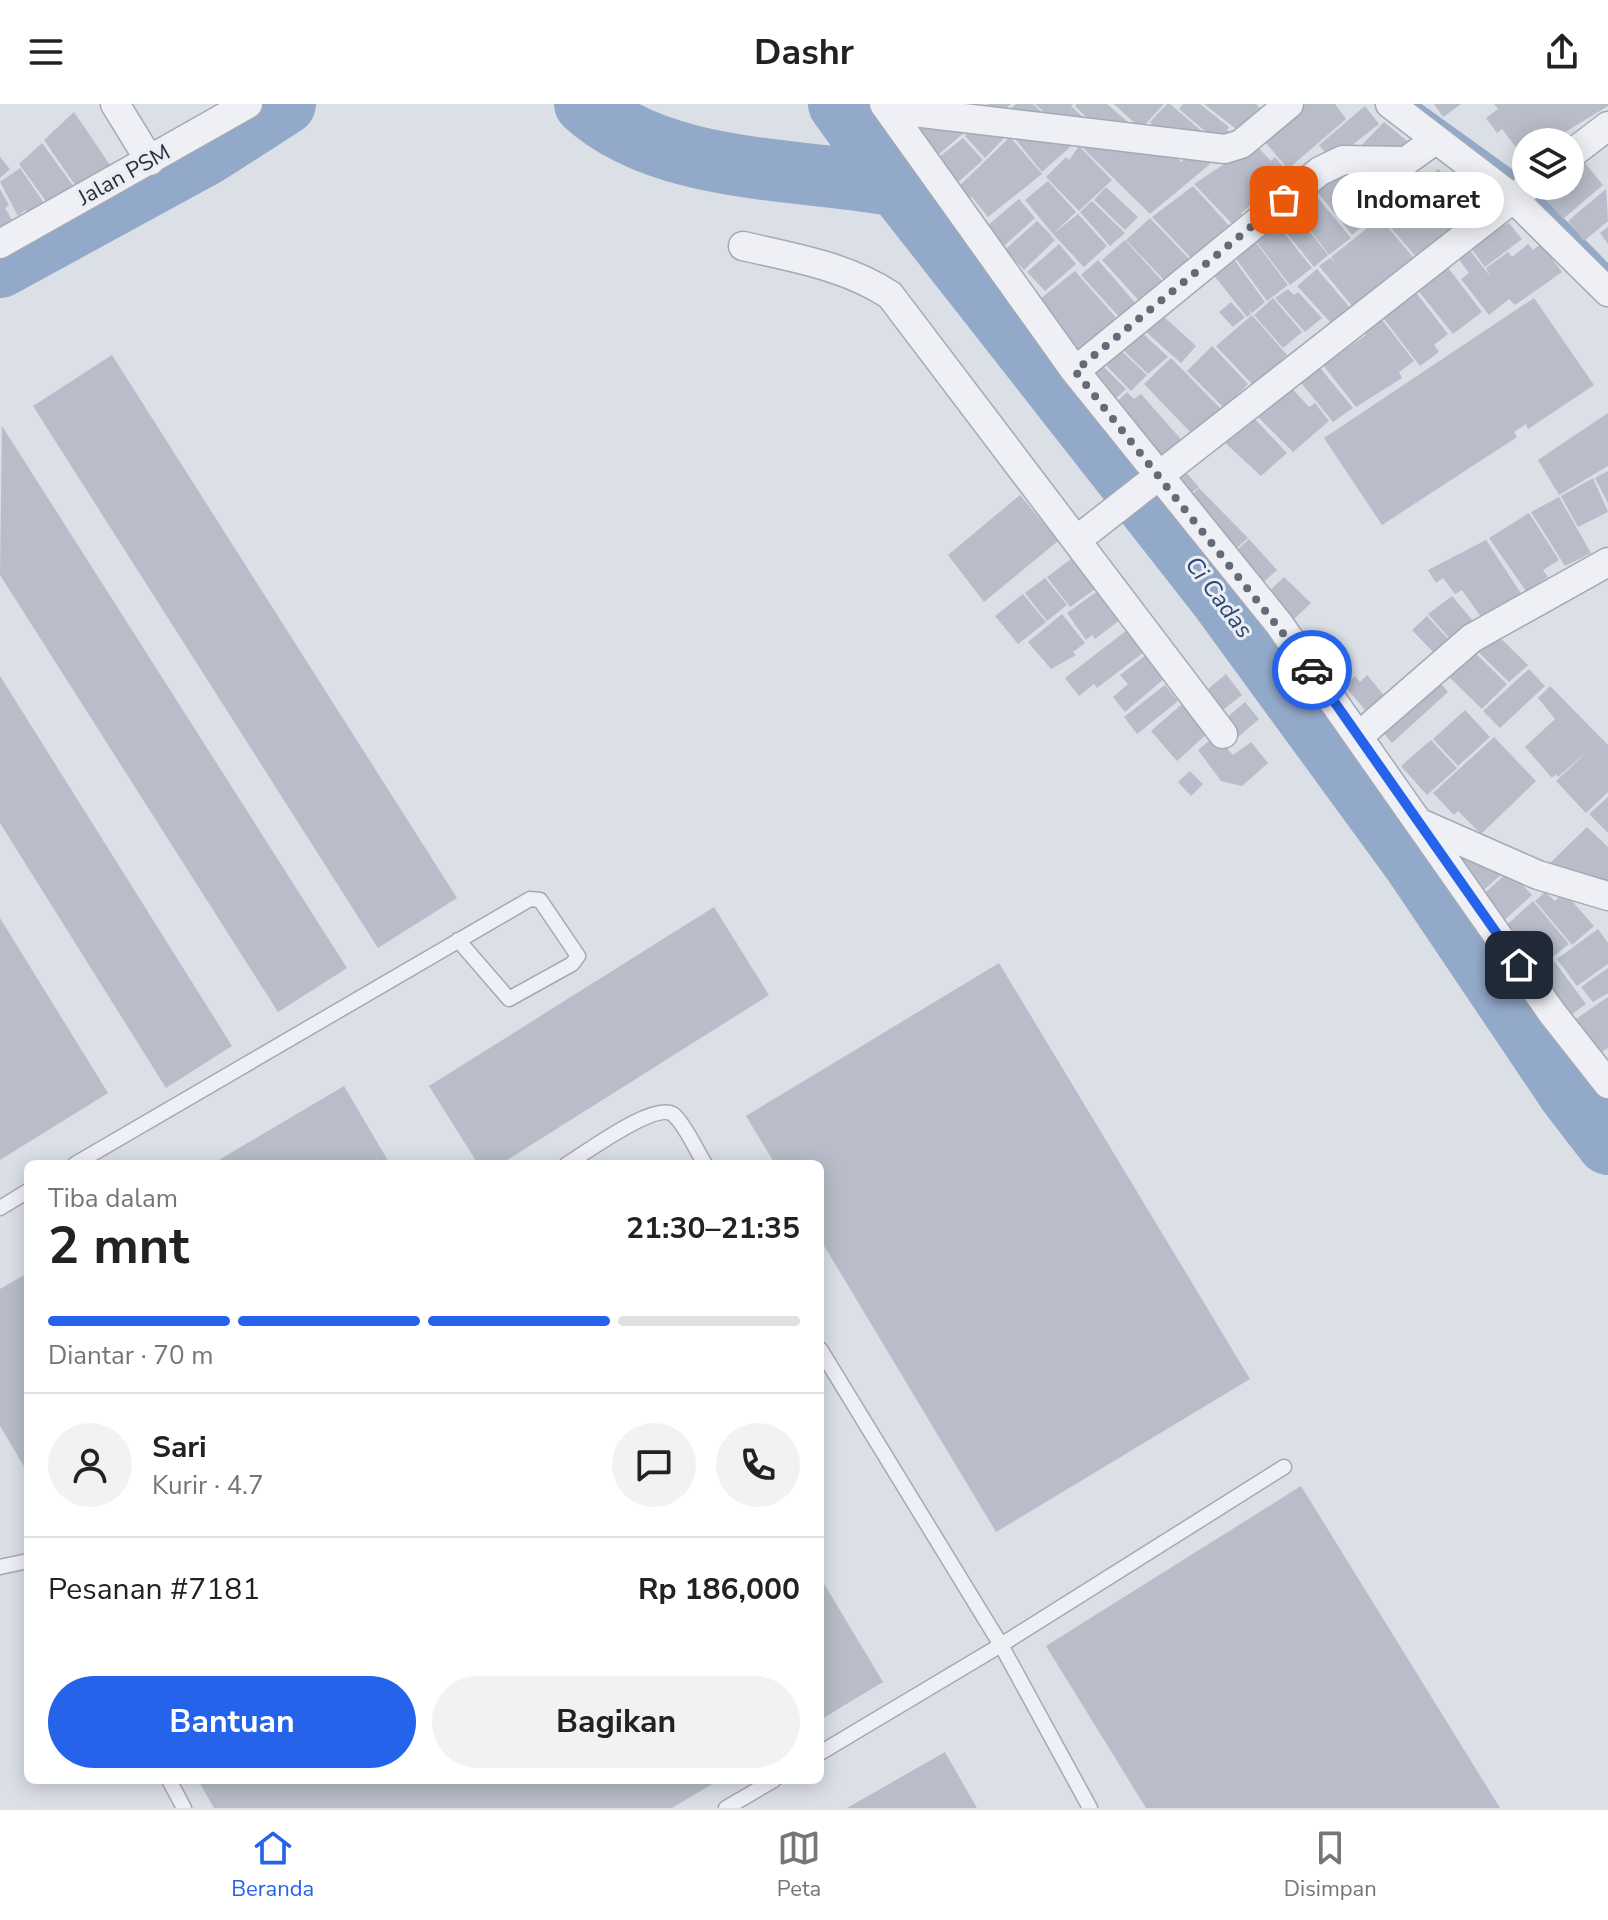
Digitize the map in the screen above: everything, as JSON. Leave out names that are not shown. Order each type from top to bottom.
[{"type":"street","points":[[115,104],[150,161]]},
{"type":"street","name":"Jalan PSM","points":[[0,244],[248,104]]},
{"type":"street","points":[[886,107],[1225,149],[1241,144],[1289,104]]},
{"type":"street","points":[[1390,104],[1435,140],[1512,187]]},
{"type":"street","points":[[886,107],[1075,371],[1150,486],[1279,624],[1552,1013],[1608,1084]]},
{"type":"street","points":[[1584,144],[1608,126]]},
{"type":"street","points":[[1075,371],[1320,171],[1343,160],[1406,161],[1435,140]]},
{"type":"street","points":[[1078,539],[1150,486],[1512,199]]},
{"type":"street","points":[[1528,200],[1608,292]]},
{"type":"street","points":[[743,246],[843,270],[864,278],[890,295],[1223,734]]},
{"type":"street","points":[[1359,736],[1472,638],[1608,562]]},
{"type":"street","points":[[1419,822],[1538,875],[1608,896]]},
{"type":"lane","points":[[82,1160],[458,940],[536,898],[578,951],[578,956],[572,964],[509,999],[458,940]]},
{"type":"lane","points":[[574,1160],[655,1112],[664,1112],[674,1115],[702,1160]]},
{"type":"lane","points":[[0,1208],[24,1193]]},
{"type":"lane","points":[[824,1356],[1001,1645],[1090,1808]]},
{"type":"lane","points":[[824,1751],[1001,1645],[1284,1467]]},
{"type":"lane","points":[[0,1567],[24,1562]]},
{"type":"lane","points":[[171,1784],[184,1808]]},
{"type":"lane","points":[[726,1808],[767,1784]]},
{"type":"building","points":[[987,104],[1011,104],[998,116]]},
{"type":"building","points":[[1016,104],[1033,104],[1054,123],[1002,116]]},
{"type":"building","points":[[1035,104],[1073,104],[1071,106],[1091,125],[1056,123]]},
{"type":"building","points":[[1107,104],[1128,122],[1120,131],[1093,124],[1075,106]]},
{"type":"building","points":[[1114,104],[1164,104],[1141,129]]},
{"type":"building","points":[[1167,104],[1204,133],[1161,133],[1150,122]]},
{"type":"building","points":[[1183,104],[1200,104],[1229,127],[1227,130],[1231,134],[1218,142],[1179,109]]},
{"type":"building","points":[[1204,104],[1256,104],[1267,115],[1245,136]]},
{"type":"building","points":[[1297,104],[1335,104],[1346,119],[1288,169],[1260,136]]},
{"type":"building","points":[[1434,104],[1461,104],[1443,117]]},
{"type":"building","points":[[1494,104],[1608,104],[1572,128],[1512,128],[1512,142],[1502,129],[1497,133],[1486,118],[1498,109]]},
{"type":"building","points":[[1365,106],[1379,124],[1346,150],[1329,157],[1319,145]]},
{"type":"building","points":[[74,112],[110,165],[80,192],[44,140]]},
{"type":"building","points":[[1384,122],[1411,144],[1402,156],[1357,150]]},
{"type":"building","points":[[905,124],[972,126],[932,160]]},
{"type":"building","points":[[975,127],[997,138],[1004,131],[1008,134],[985,158],[965,136]]},
{"type":"building","points":[[1012,135],[1078,140],[1042,172]]},
{"type":"building","points":[[1010,137],[1042,174],[988,217],[972,197],[965,203],[955,190]]},
{"type":"building","points":[[963,138],[983,160],[953,187],[933,162]]},
{"type":"building","points":[[42,143],[74,187],[48,204],[19,164]]},
{"type":"building","points":[[1255,144],[1271,161],[1275,157],[1295,180],[1261,212],[1253,203],[1241,213],[1247,220],[1237,229],[1194,184]]},
{"type":"building","points":[[1080,145],[1168,147],[1181,162],[1197,149],[1210,164],[1150,214]]},
{"type":"building","points":[[1079,146],[1112,180],[1079,211],[1046,177],[1066,157],[1069,160]]},
{"type":"building","points":[[0,157],[10,169],[0,178]]},
{"type":"building","points":[[1584,162],[1603,185],[1563,219],[1546,200],[1584,200]]},
{"type":"building","points":[[1345,166],[1377,171],[1386,179],[1397,170],[1412,186],[1352,235],[1315,189]]},
{"type":"building","points":[[20,168],[44,203],[28,214],[25,210],[18,216],[0,182]]},
{"type":"building","points":[[1438,169],[1453,183],[1439,199],[1423,185]]},
{"type":"building","points":[[1048,181],[1076,212],[1053,234],[1025,200]]},
{"type":"building","points":[[1193,186],[1234,231],[1191,258],[1152,217]]},
{"type":"building","points":[[1106,187],[1138,217],[1125,230],[1094,200]]},
{"type":"building","points":[[0,189],[9,205],[5,208],[16,226],[0,234]]},
{"type":"building","points":[[1414,189],[1439,219],[1468,195],[1485,215],[1422,264],[1381,216]]},
{"type":"building","points":[[1606,189],[1608,221],[1584,241],[1568,221]]},
{"type":"building","points":[[1314,193],[1351,238],[1329,255],[1294,208]]},
{"type":"building","points":[[1019,199],[1035,218],[1004,246],[987,226]]},
{"type":"building","points":[[1092,201],[1125,233],[1110,246],[1080,212]]},
{"type":"building","points":[[1293,209],[1328,255],[1314,267],[1277,221]]},
{"type":"building","points":[[1078,214],[1107,246],[1084,267],[1053,234]]},
{"type":"building","points":[[1150,218],[1192,262],[1167,283],[1126,240]]},
{"type":"building","points":[[1380,218],[1419,264],[1358,313],[1319,266],[1330,258],[1335,262],[1331,257]]},
{"type":"building","points":[[1273,219],[1312,268],[1290,285],[1252,236]]},
{"type":"building","points":[[1037,221],[1051,235],[1048,239],[1051,236],[1055,240],[1024,270],[1013,258],[1007,262],[1000,254]]},
{"type":"building","points":[[1501,221],[1505,225],[1509,223],[1522,239],[1485,267],[1470,247]]},
{"type":"building","points":[[1608,227],[1608,244],[1600,233]]},
{"type":"building","points":[[1251,236],[1288,285],[1267,301],[1231,252]]},
{"type":"building","points":[[1125,240],[1165,284],[1142,304],[1102,260]]},
{"type":"building","points":[[1059,244],[1076,264],[1045,291],[1027,272]]},
{"type":"building","points":[[1528,244],[1533,250],[1541,244],[1562,272],[1515,305],[1509,299],[1489,315],[1461,279],[1469,273],[1457,257],[1468,248],[1490,276],[1486,268],[1508,252],[1512,257]]},
{"type":"building","points":[[1230,254],[1265,302],[1252,313],[1248,309],[1251,314],[1247,317],[1213,274]]},
{"type":"building","points":[[1098,260],[1137,305],[1121,319],[1081,275]]},
{"type":"building","points":[[1446,265],[1482,312],[1453,334],[1416,288]]},
{"type":"building","points":[[1317,269],[1352,310],[1331,323],[1297,286]]},
{"type":"building","points":[[1075,271],[1118,320],[1075,352],[1044,313],[1049,310],[1040,299]]},
{"type":"building","points":[[1288,289],[1294,295],[1298,292],[1322,318],[1305,332],[1275,298]]},
{"type":"building","points":[[1414,290],[1448,334],[1434,345],[1439,352],[1420,366],[1381,315]]},
{"type":"building","points":[[1273,298],[1302,332],[1283,348],[1254,315]]},
{"type":"building","points":[[1534,298],[1594,385],[1528,429],[1526,424],[1514,432],[1517,437],[1382,525],[1324,438]]},
{"type":"building","points":[[1231,302],[1245,317],[1233,327],[1219,312]]},
{"type":"building","points":[[1162,315],[1196,346],[1181,363],[1145,331]]},
{"type":"building","points":[[1252,315],[1287,355],[1254,386],[1216,346]]},
{"type":"building","points":[[1380,317],[1414,361],[1399,372],[1402,378],[1356,407],[1323,365],[1366,335],[1362,330]]},
{"type":"building","points":[[1135,326],[1168,357],[1148,374],[1115,342]]},
{"type":"building","points":[[1113,343],[1147,375],[1131,391],[1099,358]]},
{"type":"building","points":[[1212,346],[1248,384],[1224,408],[1187,371]]},
{"type":"building","points":[[112,355],[457,898],[378,948],[33,406]]},
{"type":"building","points":[[1171,358],[1223,411],[1195,437],[1144,384]]},
{"type":"building","points":[[1099,362],[1126,389],[1111,403],[1085,374]]},
{"type":"building","points":[[1317,364],[1353,408],[1333,422],[1298,379]]},
{"type":"building","points":[[1289,385],[1309,407],[1315,403],[1329,421],[1293,452],[1255,414]]},
{"type":"building","points":[[1127,392],[1134,399],[1141,394],[1186,445],[1163,463],[1112,406]]},
{"type":"building","points":[[1608,413],[1608,466],[1559,495],[1538,460]]},
{"type":"building","points":[[1251,415],[1287,453],[1261,476],[1222,440]]},
{"type":"building","points":[[2,426],[347,968],[278,1012],[0,575]]},
{"type":"building","points":[[1183,469],[1199,487],[1183,499],[1168,483]]},
{"type":"building","points":[[1608,471],[1608,503],[1595,478]]},
{"type":"building","points":[[1593,478],[1608,512],[1578,527],[1561,496]]},
{"type":"building","points":[[1199,488],[1248,538],[1229,555],[1186,499]]},
{"type":"building","points":[[1020,495],[1058,541],[984,602],[948,555]]},
{"type":"building","points":[[1559,497],[1591,553],[1565,566],[1531,512]]},
{"type":"building","points":[[1529,513],[1559,560],[1543,570],[1548,577],[1526,591],[1489,538]]},
{"type":"building","points":[[1249,539],[1277,570],[1258,587],[1231,556]]},
{"type":"building","points":[[1486,540],[1522,595],[1481,617],[1462,590],[1455,594],[1443,578],[1436,583],[1428,570]]},
{"type":"building","points":[[1075,556],[1098,587],[1070,607],[1047,577]]},
{"type":"building","points":[[1284,577],[1311,603],[1294,619],[1265,595]]},
{"type":"building","points":[[1045,578],[1067,605],[1047,621],[1025,593]]},
{"type":"building","points":[[1099,590],[1121,619],[1095,639],[1092,635],[1086,640],[1067,613]]},
{"type":"building","points":[[1023,594],[1046,622],[1018,644],[995,616]]},
{"type":"building","points":[[1452,596],[1474,622],[1466,630],[1462,627],[1450,639],[1428,614]]},
{"type":"building","points":[[1062,614],[1085,643],[1073,652],[1076,655],[1051,669],[1028,642]]},
{"type":"building","points":[[1427,616],[1449,640],[1435,654],[1412,630]]},
{"type":"building","points":[[1490,628],[1528,665],[1509,682],[1472,646]]},
{"type":"building","points":[[1127,630],[1144,652],[1097,688],[1094,684],[1079,696],[1065,678]]},
{"type":"building","points":[[1469,647],[1507,684],[1482,709],[1444,672]]},
{"type":"building","points":[[1146,655],[1165,678],[1125,712],[1113,697],[1128,684],[1120,675]]},
{"type":"building","points":[[1529,669],[1545,686],[1500,728],[1483,711]]},
{"type":"building","points":[[1432,673],[1448,692],[1392,743],[1375,723]]},
{"type":"building","points":[[1226,674],[1242,695],[1219,713],[1202,694]]},
{"type":"building","points":[[1367,675],[1388,700],[1370,716],[1345,686],[1355,676],[1360,682]]},
{"type":"building","points":[[0,676],[232,1046],[166,1088],[0,823]]},
{"type":"building","points":[[1165,685],[1178,701],[1137,734],[1124,717]]},
{"type":"building","points":[[1550,686],[1608,745],[1608,792],[1586,813],[1556,781],[1591,748],[1558,777],[1556,774],[1552,778],[1525,747],[1555,719],[1538,698]]},
{"type":"building","points":[[1245,702],[1259,719],[1238,737],[1224,720]]},
{"type":"building","points":[[1183,703],[1209,732],[1177,761],[1151,731]]},
{"type":"building","points":[[1465,710],[1490,737],[1458,766],[1433,739]]},
{"type":"building","points":[[1215,736],[1233,755],[1251,742],[1268,763],[1242,786],[1221,781],[1198,750]]},
{"type":"building","points":[[1494,737],[1536,781],[1481,834],[1458,811],[1454,815],[1433,793]]},
{"type":"building","points":[[1431,740],[1457,768],[1427,795],[1401,766]]},
{"type":"building","points":[[1190,771],[1203,784],[1191,796],[1178,782]]},
{"type":"building","points":[[1608,797],[1608,833],[1589,814]]},
{"type":"building","points":[[1587,827],[1608,847],[1608,881],[1600,890],[1549,864]]},
{"type":"building","points":[[1457,849],[1503,873],[1477,896],[1448,858]]},
{"type":"building","points":[[1509,871],[1532,895],[1499,925],[1477,900]]},
{"type":"building","points":[[1545,892],[1555,901],[1564,892],[1594,926],[1572,945],[1535,901]]},
{"type":"building","points":[[1533,901],[1569,944],[1539,968],[1513,935],[1500,931]]},
{"type":"building","points":[[714,907],[769,995],[507,1160],[475,1160],[429,1086]]},
{"type":"building","points":[[0,918],[108,1093],[0,1160]]},
{"type":"building","points":[[1598,929],[1608,943],[1608,964],[1577,986],[1557,959]]},
{"type":"building","points":[[1554,961],[1586,1004],[1565,1019],[1534,975]]},
{"type":"building","points":[[999,963],[1250,1379],[996,1532],[824,1246],[824,1160],[773,1160],[746,1116]]},
{"type":"building","points":[[1608,968],[1608,993],[1593,1002],[1581,987]]},
{"type":"building","points":[[1608,997],[1608,1048],[1594,1057],[1570,1023]]},
{"type":"building","points":[[344,1086],[388,1160],[219,1160]]},
{"type":"building","points":[[24,1275],[24,1466],[0,1426],[0,1289]]},
{"type":"building","points":[[1301,1486],[1500,1808],[1146,1808],[1046,1646]]},
{"type":"building","points":[[824,1584],[883,1682],[824,1718]]},
{"type":"building","points":[[945,1752],[977,1808],[847,1808]]},
{"type":"building","points":[[200,1784],[712,1784],[672,1808],[214,1808]]},
{"type":"waterway","points":[[0,267],[207,154],[285,104]]},
{"type":"waterway","points":[[585,104],[616,127],[652,144],[692,156],[776,171],[898,186]]},
{"type":"waterway","name":"Ci Cadas","points":[[839,104],[902,192],[1219,596],[1414,863],[1568,1092],[1608,1144]]},
{"type":"waterway","points":[[1413,104],[1512,175]]},
{"type":"waterway","points":[[1539,200],[1608,270]]},
{"type":"way so far","points":[[1284,200],[1139,315],[1075,371],[1279,624],[1312,670]]},
{"type":"place","name":"Indomaret","points":[[1284,200]]},
{"type":"route","points":[[1312,670],[1519,965]]}]
